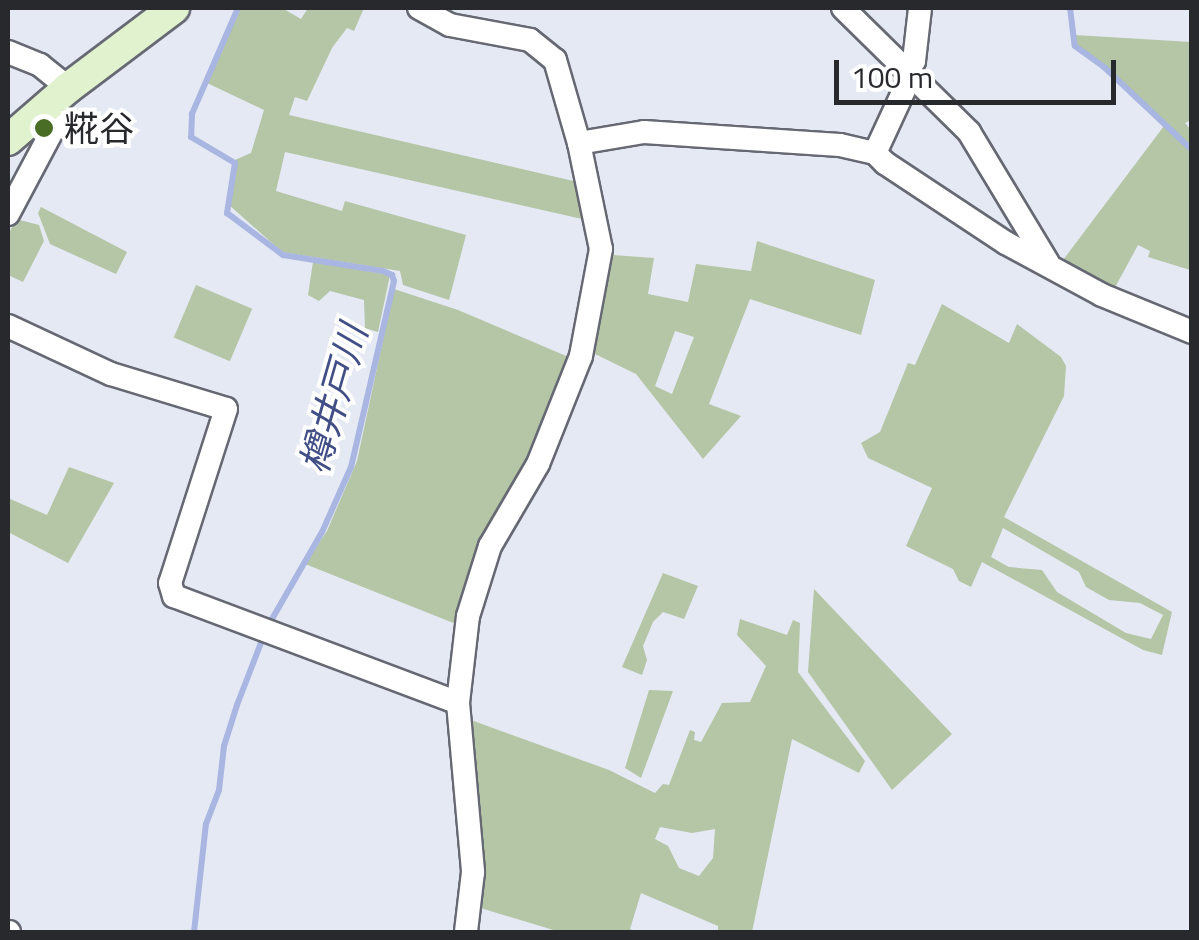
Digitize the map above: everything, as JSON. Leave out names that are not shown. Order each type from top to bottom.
[{"type":"main road","points":[[8,140],[60,94],[174,8]]},
{"type":"street","points":[[419,8],[450,25],[516,36],[545,49],[560,72],[601,249],[590,323],[547,446],[480,571],[468,616],[458,703],[473,872],[466,932]]},
{"type":"street","points":[[842,8],[969,132],[1048,263]]},
{"type":"street","points":[[875,152],[914,61],[920,8]]},
{"type":"street","points":[[8,52],[40,64],[60,94],[59,118],[8,214]]},
{"type":"street","points":[[579,142],[644,132],[840,144],[875,152],[1006,243],[1102,295],[1192,332]]},
{"type":"street","points":[[8,326],[111,374],[226,409],[171,592],[458,703]]},
{"type":"green space","points":[[241,8],[282,8],[301,19],[308,8],[364,8],[354,31],[347,28],[332,48],[307,101],[295,97],[289,115],[582,183],[591,221],[285,152],[276,191],[342,211],[345,201],[466,235],[449,300],[403,285],[400,271],[282,252],[228,204],[235,160],[251,153],[264,110],[207,83]]},
{"type":"green space","points":[[1075,35],[1191,42],[1191,120],[1185,123],[1191,130],[1191,150],[1108,69],[1076,46]]},
{"type":"green space","points":[[1164,126],[1191,152],[1190,270],[1148,257],[1150,251],[1138,245],[1112,293],[1060,264]]},
{"type":"green space","points":[[41,207],[127,252],[116,274],[50,244],[38,213]]},
{"type":"green space","points":[[16,219],[39,225],[44,241],[23,282],[8,275],[8,235]]},
{"type":"green space","points":[[757,241],[875,280],[861,335],[750,299],[709,404],[741,416],[703,459],[636,374],[593,353],[608,259],[613,255],[654,258],[648,294],[688,302],[696,264],[751,271]],"holes":[[[675,331],[694,337],[672,394],[655,386]]]},
{"type":"green space","points":[[313,262],[390,275],[378,332],[365,328],[364,300],[330,291],[319,301],[308,295]]},
{"type":"green space","points":[[196,285],[252,309],[230,361],[174,337]]},
{"type":"green space","points":[[394,289],[458,310],[571,358],[461,626],[305,564],[327,531],[357,461]]},
{"type":"green space","points":[[942,304],[1009,343],[1017,324],[1061,357],[1066,366],[1064,396],[1004,517],[1172,612],[1162,655],[1143,650],[982,562],[971,587],[959,581],[953,569],[906,546],[932,488],[868,458],[861,443],[880,432],[908,363],[915,365]],"holes":[[[1003,528],[1079,572],[1086,587],[1109,600],[1140,603],[1163,615],[1151,639],[1126,633],[1057,592],[1042,570],[1009,567],[991,557]]]},
{"type":"green space","points":[[69,467],[114,483],[68,563],[8,532],[8,498],[47,515]]},
{"type":"green space","points":[[663,573],[698,586],[684,619],[663,612],[653,622],[643,646],[647,660],[642,675],[622,667]]},
{"type":"green space","points":[[814,589],[952,734],[892,790],[808,672]]},
{"type":"green space","points":[[740,619],[787,635],[793,620],[800,623],[798,672],[865,761],[859,773],[792,739],[752,932],[718,932],[718,926],[641,893],[630,929],[637,932],[560,932],[474,906],[466,728],[471,720],[609,770],[655,793],[663,784],[669,785],[690,730],[695,732],[694,740],[701,742],[722,703],[750,702],[766,666],[737,635]],"holes":[[[660,827],[692,833],[715,829],[713,858],[699,876],[679,868],[668,846],[655,839]]]},
{"type":"green space","points":[[649,690],[673,691],[641,778],[625,768]]},
{"type":"waterway","name":"樽井戸川","points":[[238,8],[192,114],[191,137],[235,163],[227,213],[283,255],[383,271],[392,275],[394,281],[351,467],[322,532],[269,624]]},
{"type":"waterway","points":[[1070,8],[1075,46],[1104,67],[1192,150]]},
{"type":"waterway","name":"樽井戸川","points":[[194,932],[206,824],[219,790],[224,746],[264,635]]},
{"type":"place","name":"糀谷","points":[[44,128]]}]
